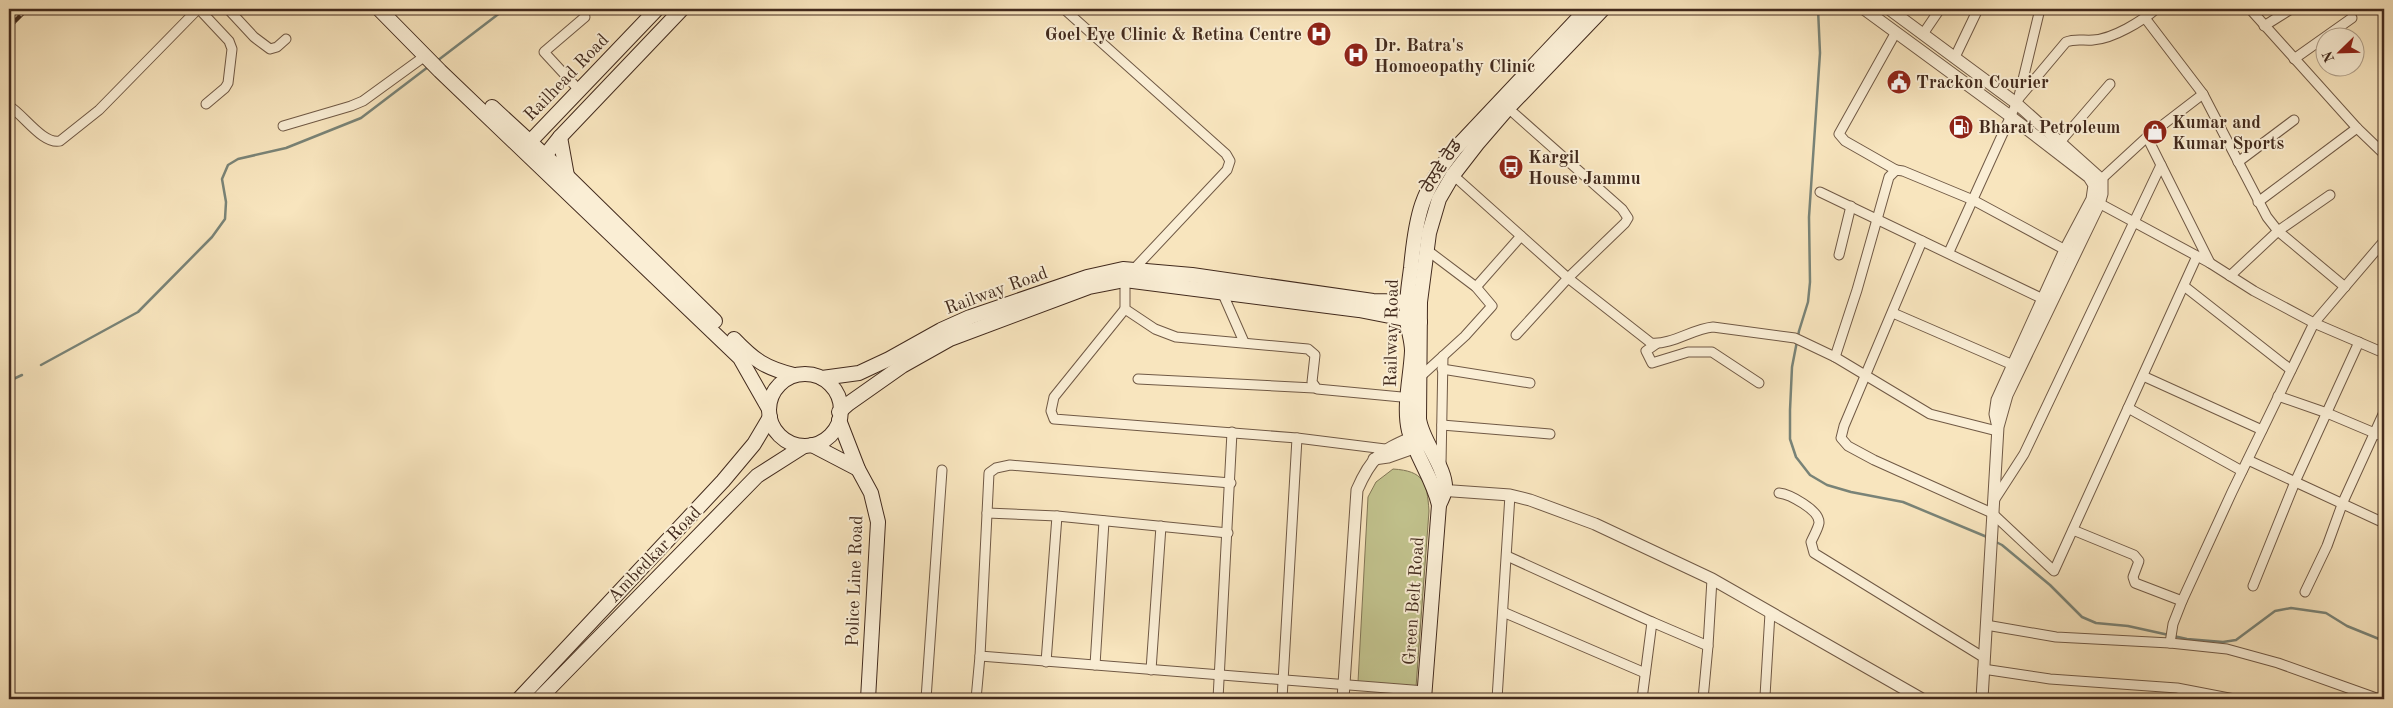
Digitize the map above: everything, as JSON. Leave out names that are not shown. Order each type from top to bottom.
[{"type":"main road","points":[[379,9],[515,129],[526,145]]},
{"type":"main road","points":[[392,9],[430,56]]},
{"type":"main road","name":"Railhead Road","points":[[526,145],[657,9]]},
{"type":"main road","name":"Railhead Road","points":[[541,160],[560,136],[682,9]]},
{"type":"main road","name":"Railway Road","points":[[1439,505],[1440,490],[1419,440],[1407,418],[1414,398],[1412,348],[1415,227],[1419,208],[1439,168],[1455,149],[1587,9]]},
{"type":"main road","name":"ਰੇਲਵੇ ਰੋਡ","points":[[1414,302],[1427,250],[1429,233],[1439,199],[1453,175],[1508,108],[1603,9]]},
{"type":"main road","points":[[446,69],[526,145],[740,358],[769,413],[775,430],[786,441],[808,446],[858,469]]},
{"type":"main road","points":[[515,129],[545,126]]},
{"type":"main road","points":[[560,136],[567,176]]},
{"type":"main road","points":[[541,160],[567,176],[750,355],[771,370],[822,378],[833,388],[840,402],[839,416]]},
{"type":"main road","name":"Railway Road","points":[[822,378],[859,373],[889,359],[940,330],[970,317],[1087,277],[1118,270],[1130,274],[1192,275],[1373,301],[1414,302]]},
{"type":"main road","points":[[808,446],[831,434],[839,416],[848,404],[902,366],[950,338],[1130,274],[1222,292],[1364,311],[1413,321],[1420,377],[1414,398]]},
{"type":"main road","points":[[519,699],[723,481],[754,444],[769,413],[775,390],[783,381],[794,375]]},
{"type":"main road","name":"Police Line Road","points":[[839,416],[858,469],[871,492],[878,522],[868,699]]},
{"type":"main road","points":[[1419,440],[1441,472],[1440,490]]},
{"type":"main road","name":"Ambedkar Road","points":[[539,699],[757,476],[808,446]]},
{"type":"main road","name":"Green Belt Road","points":[[1424,695],[1439,505]]},
{"type":"street","points":[[9,106],[45,137],[52,141],[60,141],[99,110],[199,9],[229,41],[232,49],[228,83],[225,88],[206,104]]},
{"type":"street","points":[[228,9],[254,37],[270,49],[277,47],[286,39]]},
{"type":"street","points":[[1064,9],[1226,154],[1230,161],[1228,170],[1130,274],[1125,309],[1054,397],[1051,406],[1052,417],[1058,421],[1232,432],[1385,449],[1419,440]]},
{"type":"street","points":[[1864,9],[2098,183]]},
{"type":"street","points":[[1889,9],[2017,102],[2060,142],[2098,183]]},
{"type":"street","points":[[1923,34],[1940,9]]},
{"type":"street","points":[[1954,58],[1978,9]]},
{"type":"street","points":[[2017,102],[2040,9]]},
{"type":"street","points":[[1949,252],[2017,102],[2066,42],[2075,39],[2101,39],[2145,18],[2156,9]]},
{"type":"street","points":[[2250,9],[2357,128],[2384,154]]},
{"type":"street","points":[[2264,26],[2292,9]]},
{"type":"street","points":[[579,90],[544,52],[585,17]]},
{"type":"street","points":[[2145,18],[2203,94],[2258,202],[2278,231],[2345,287]]},
{"type":"street","points":[[2294,59],[2352,18]]},
{"type":"street","points":[[1896,32],[1839,134],[1844,140],[1896,170],[1903,171],[1973,200],[2076,256]]},
{"type":"street","points":[[283,126],[363,101],[430,56]]},
{"type":"street","points":[[2060,142],[2110,84]]},
{"type":"street","points":[[1997,429],[2007,395],[2076,256],[2095,202],[2098,183],[2147,137],[2203,94]]},
{"type":"street","points":[[1508,108],[1592,181],[1622,209],[1628,218],[1568,278],[1516,336]]},
{"type":"street","points":[[2238,162],[2294,120]]},
{"type":"street","points":[[2258,202],[2357,128]]},
{"type":"street","points":[[2147,137],[2210,263]]},
{"type":"street","points":[[1992,512],[2024,454],[2161,164]]},
{"type":"street","points":[[1835,357],[1889,177],[1891,172],[1896,170]]},
{"type":"street","points":[[1453,175],[1568,278],[1640,337],[1656,344]]},
{"type":"street","points":[[1820,192],[1949,252],[2042,299]]},
{"type":"street","points":[[2230,276],[2278,231],[2330,195]]},
{"type":"street","points":[[2095,202],[2210,263],[2314,323],[2384,354]]},
{"type":"street","points":[[1982,699],[1997,429],[1995,407],[2065,250],[2095,202]]},
{"type":"street","points":[[1839,255],[1851,206]]},
{"type":"street","points":[[1476,287],[1521,236]]},
{"type":"street","points":[[1922,241],[1841,433],[1843,442],[1874,460],[1992,512],[2054,571],[2197,256]]},
{"type":"street","points":[[2170,641],[2173,624],[2182,601],[2242,471],[2314,323],[2384,241]]},
{"type":"street","points":[[1420,377],[1491,309],[1490,302],[1476,287],[1427,250]]},
{"type":"street","points":[[2184,286],[2291,370]]},
{"type":"street","points":[[1222,292],[1244,342]]},
{"type":"street","points":[[1125,309],[1155,329],[1176,337],[1312,350],[1315,355],[1312,382],[1314,388]]},
{"type":"street","points":[[1893,313],[2013,365]]},
{"type":"street","points":[[1759,383],[1712,352],[1688,352],[1654,363],[1648,357],[1647,349],[1656,344],[1713,327],[1798,339],[1867,375],[1930,414],[1997,429]]},
{"type":"street","points":[[2253,586],[2295,482],[2359,342]]},
{"type":"street","points":[[1441,472],[1443,356]]},
{"type":"street","points":[[1442,370],[1530,383]]},
{"type":"street","points":[[2143,376],[2262,430]]},
{"type":"street","points":[[1138,379],[1314,388],[1414,398]]},
{"type":"street","points":[[2278,396],[2327,413],[2384,437]]},
{"type":"street","points":[[2128,408],[2242,471]]},
{"type":"street","points":[[2305,592],[2327,546],[2343,502],[2384,412]]},
{"type":"street","points":[[1442,425],[1550,434]]},
{"type":"street","points":[[1218,699],[1231,483],[1232,432]]},
{"type":"street","points":[[1282,699],[1297,438]]},
{"type":"street","points":[[1374,459],[1388,457],[1419,440]]},
{"type":"street","points":[[1343,699],[1357,490],[1366,470],[1385,449]]},
{"type":"street","points":[[2248,460],[2343,502],[2384,523]]},
{"type":"street","points":[[976,699],[980,656],[989,473],[1002,466],[1231,483]]},
{"type":"street","points":[[926,699],[942,470]]},
{"type":"street","points":[[1440,490],[1510,495],[1530,500],[1595,524],[1712,580],[1922,699]]},
{"type":"street","points":[[1778,493],[1792,496],[1816,515],[1819,525],[1811,542],[1814,554],[1984,657]]},
{"type":"street","points":[[1497,699],[1510,495]]},
{"type":"street","points":[[987,513],[1057,516],[1228,533]]},
{"type":"street","points":[[1046,662],[1057,516]]},
{"type":"street","points":[[1095,665],[1104,520]]},
{"type":"street","points":[[1151,670],[1161,526]]},
{"type":"street","points":[[2073,530],[2134,555],[2139,561],[2133,576],[2135,583],[2182,601]]},
{"type":"street","points":[[1507,556],[1708,646]]},
{"type":"street","points":[[1703,699],[1712,580]]},
{"type":"street","points":[[1503,612],[1645,673]]},
{"type":"street","points":[[1767,698],[1770,613]]},
{"type":"street","points":[[1642,699],[1652,622]]},
{"type":"street","points":[[1986,625],[2056,637],[2170,641],[2211,646],[2259,657],[2379,699]]},
{"type":"street","points":[[980,656],[1344,684],[1424,695]]},
{"type":"street","points":[[1983,670],[2050,679],[2177,688],[2234,699]]},
{"type":"green space","points":[[1393,469],[1411,472],[1422,480],[1427,492],[1428,501],[1429,511],[1416,687],[1358,682],[1368,497],[1376,482]]},
{"type":"waterway","points":[[437,61],[505,9]]},
{"type":"waterway","points":[[1818,9],[1820,53],[1809,217],[1810,282],[1808,302],[1799,331],[1792,367],[1790,439],[1796,457],[1810,475],[1827,485],[1851,492],[1903,502],[1987,537]]},
{"type":"waterway","points":[[41,365],[138,312],[212,237],[225,219],[226,202],[222,179],[228,165],[238,159],[286,148],[361,118],[428,67]]},
{"type":"waterway","points":[[9,381],[22,375]]},
{"type":"waterway","points":[[1994,541],[2002,545],[2050,585],[2082,617],[2096,623],[2128,626],[2187,639],[2223,642],[2236,640],[2275,611],[2291,608],[2326,613],[2347,626],[2384,641]]},
{"type":"railway","points":[[9,27],[27,9]]},
{"type":"place","name":"Goel Eye Clinic & Retina Centre","points":[[1319,34]]},
{"type":"place","name":"Dr. Batra's Homoeopathy Clinic","points":[[1356,55]]},
{"type":"place","name":"Trackon Courier","points":[[1899,82]]},
{"type":"place","name":"Bharat Petroleum","points":[[1961,127]]},
{"type":"place","name":"Kumar and Kumar Sports","points":[[2155,132]]},
{"type":"place","name":"Kargil House Jammu","points":[[1511,167]]}]
